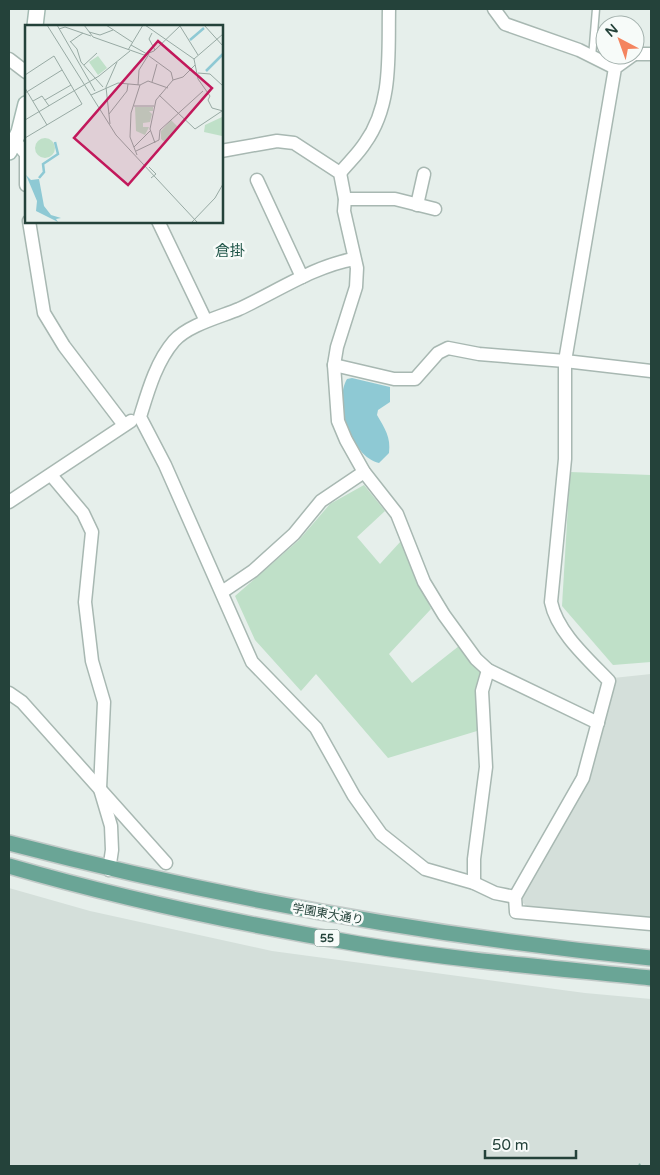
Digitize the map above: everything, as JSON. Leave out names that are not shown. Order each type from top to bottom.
[{"type":"main road","points":[[35,25],[37,9]]},
{"type":"main road","points":[[12,147],[25,107]]},
{"type":"main road","name":"学園東大通り","points":[[9,843],[109,870],[280,906],[440,933],[651,958]]},
{"type":"main road","name":"学園東大通り","points":[[9,866],[188,911],[359,944],[490,961],[651,978]]},
{"type":"street","points":[[340,173],[366,143],[375,126],[386,96],[388,9]]},
{"type":"street","points":[[494,9],[505,24],[592,57],[615,68]]},
{"type":"street","points":[[9,59],[25,71]]},
{"type":"street","points":[[619,65],[615,68],[566,360],[565,459],[551,602],[553,613],[561,626],[609,681],[583,778],[515,897],[516,912],[651,924]]},
{"type":"street","points":[[222,151],[277,141],[294,144],[340,173],[345,199],[344,211],[356,268],[356,287],[337,347],[334,365],[338,421],[346,440],[364,472],[397,514],[424,582],[444,615],[476,659],[488,670],[598,723]]},
{"type":"street","points":[[12,147],[25,154]]},
{"type":"street","points":[[417,204],[424,174]]},
{"type":"street","points":[[257,180],[302,278]]},
{"type":"street","points":[[345,199],[395,200],[435,210]]},
{"type":"street","points":[[29,222],[44,313],[64,346],[124,425]]},
{"type":"street","points":[[158,222],[206,321]]},
{"type":"street","points":[[9,502],[124,425],[140,417],[158,366],[175,339],[206,321],[237,309],[302,278],[354,259]]},
{"type":"street","points":[[334,365],[394,380],[415,379],[438,353],[448,348],[479,354],[566,360],[651,371]]},
{"type":"street","points":[[140,417],[222,592],[252,662],[316,728],[354,796],[381,834],[425,870],[474,883],[495,893],[515,897]]},
{"type":"street","points":[[222,592],[253,571],[294,534],[321,501],[364,472]]},
{"type":"street","points":[[51,475],[83,513],[92,532],[85,602],[92,661],[104,702],[100,789],[110,826],[112,850],[109,870]]},
{"type":"street","points":[[474,883],[474,859],[486,767],[482,691],[488,670]]},
{"type":"street","points":[[9,693],[22,702],[166,863]]},
{"type":"lane","points":[[592,57],[596,9]]},
{"type":"path","points":[[639,1166],[641,1161]]},
{"type":"shaded area","points":[[651,674],[651,919],[530,909],[523,903],[523,894],[588,780],[613,678]]},
{"type":"shaded area","points":[[9,888],[90,911],[272,951],[585,993],[651,999],[651,1166],[9,1166]]},
{"type":"green space","points":[[570,472],[651,475],[651,662],[613,665],[562,606]]},
{"type":"green space","points":[[364,485],[385,511],[357,537],[380,564],[401,541],[431,609],[389,654],[412,683],[459,646],[482,672],[477,731],[388,758],[316,674],[301,691],[255,640],[235,596],[299,540],[330,504]]},
{"type":"water","points":[[352,378],[390,387],[390,402],[378,410],[377,415],[387,433],[389,442],[389,453],[379,463],[369,459],[361,451],[353,440],[348,427],[342,401],[343,389],[347,379]]},
{"type":"district","name":"倉掛","points":[[230,251]]}]
